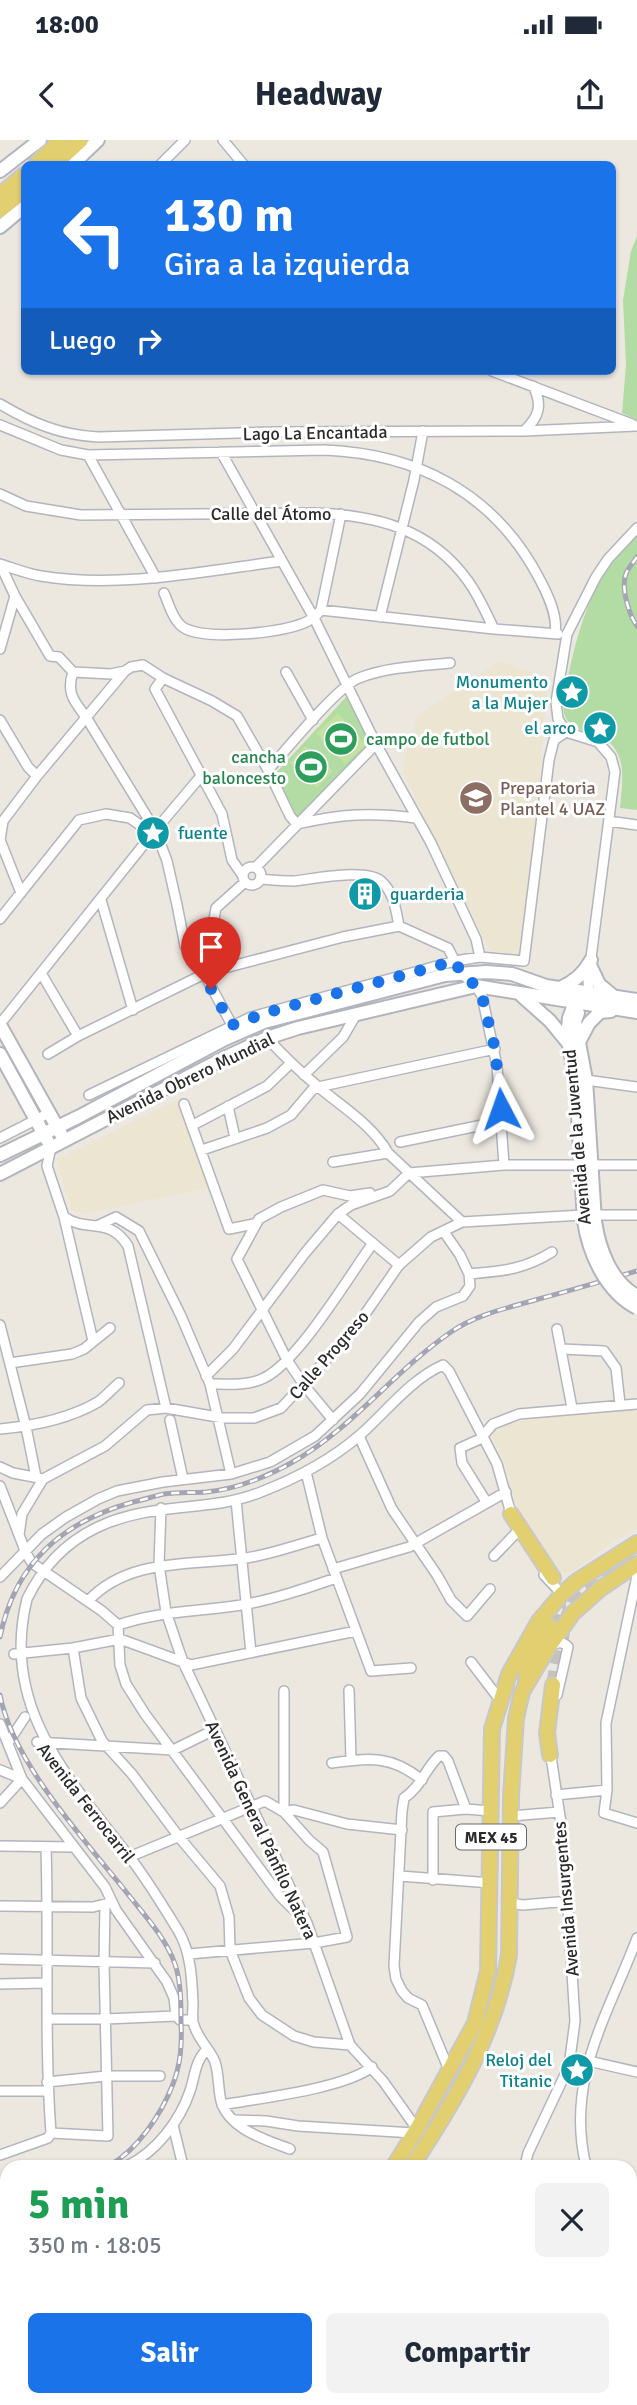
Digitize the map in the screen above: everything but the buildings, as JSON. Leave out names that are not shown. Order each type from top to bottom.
[{"type":"main road","points":[[0,171],[40,140]]},
{"type":"main road","points":[[39,161],[61,140]]},
{"type":"main road","points":[[58,161],[80,140]]},
{"type":"main road","points":[[76,161],[99,140]]},
{"type":"main road","points":[[0,195],[21,178]]},
{"type":"main road","points":[[0,210],[21,193]]},
{"type":"main road","points":[[0,227],[21,211]]},
{"type":"main road","points":[[560,988],[577,979],[591,963],[599,984],[615,997]]},
{"type":"main road","name":"Avenida Obrero Mundial","points":[[0,1155],[57,1128],[225,1039],[264,1022],[312,1008],[461,973],[512,974],[560,988],[585,988],[637,1000]]},
{"type":"main road","name":"Avenida Obrero Mundial","points":[[0,1174],[267,1038],[357,1013],[476,986],[631,1012]]},
{"type":"main road","name":"Avenida de la Juventud","points":[[585,988],[569,1018],[567,1036],[575,1044],[586,1080],[589,1218],[587,1239],[603,1273],[622,1300],[637,1308]]},
{"type":"main road","points":[[519,994],[575,1044],[600,1012],[631,1012]]},
{"type":"main road","points":[[0,1024],[65,1140]]},
{"type":"main road","name":"Avenida de la Juventud","points":[[575,1044],[576,1080],[586,1165]]},
{"type":"main road","points":[[0,1054],[51,1147]]},
{"type":"main road","points":[[49,1113],[62,1118],[78,1117]]},
{"type":"main road","name":"Avenida de la Juventud","points":[[589,1218],[608,1263],[623,1287],[637,1296]]},
{"type":"main road","points":[[511,1514],[553,1578]]},
{"type":"main road","name":"MEX 45","points":[[405,2160],[416,2131],[475,2023],[488,1971],[492,1729],[509,1674],[540,1621],[562,1594],[577,1581],[637,1543]]},
{"type":"main road","points":[[614,1566],[637,1551]]},
{"type":"main road","name":"MEX 45","points":[[407,2160],[467,2076],[494,2015],[505,1978],[509,1955],[511,1816],[516,1718],[526,1685],[573,1613],[600,1589],[637,1564]]},
{"type":"main road","points":[[526,1685],[527,1664],[550,1626]]},
{"type":"main road","points":[[550,1755],[547,1733],[553,1685]]},
{"type":"main road","points":[[407,2160],[457,2076],[466,2057],[475,2023]]},
{"type":"street","points":[[85,161],[99,140]]},
{"type":"street","points":[[164,161],[185,140]]},
{"type":"street","points":[[223,140],[240,161]]},
{"type":"street","points":[[503,375],[637,426]]},
{"type":"street","points":[[524,431],[533,423],[539,410],[539,400],[533,386]]},
{"type":"street","name":"Lago La Encantada","points":[[0,404],[48,429],[79,436],[524,431],[637,426]]},
{"type":"street","points":[[0,425],[61,450],[88,455],[325,450],[362,452],[417,467],[451,483],[475,500],[515,541],[546,593],[555,633]]},
{"type":"street","points":[[380,617],[417,467],[423,431]]},
{"type":"street","points":[[250,433],[250,451]]},
{"type":"street","points":[[221,452],[282,561],[318,614],[376,744],[430,844],[476,939],[480,957]]},
{"type":"street","points":[[88,455],[156,578]]},
{"type":"street","name":"Calle del Átomo","points":[[0,494],[26,506],[81,516],[341,514],[401,527],[438,550],[462,573],[494,629]]},
{"type":"street","points":[[318,614],[341,514]]},
{"type":"street","points":[[89,1095],[232,1025],[272,1011],[455,961],[480,957],[524,961],[549,760],[554,740],[566,732],[558,719],[556,702],[567,634],[596,577],[608,559],[637,528]]},
{"type":"street","points":[[0,564],[40,576],[83,580],[156,578],[282,561]]},
{"type":"street","points":[[0,564],[15,596],[50,656],[59,657],[73,673],[111,674],[125,671]]},
{"type":"street","points":[[164,593],[177,622],[186,629],[206,633],[258,634],[304,623],[318,614],[567,634]]},
{"type":"street","points":[[0,649],[2,630],[15,596]]},
{"type":"street","points":[[268,770],[313,720],[357,679],[383,672],[450,663]]},
{"type":"street","points":[[21,893],[0,840],[3,821],[86,717],[131,667],[143,665],[236,716],[268,770],[290,816],[297,824]]},
{"type":"street","points":[[286,672],[313,720]]},
{"type":"street","points":[[73,673],[68,685],[74,700],[153,831],[172,883],[185,946],[202,964],[212,966],[214,971]]},
{"type":"street","points":[[163,678],[155,689],[222,814],[232,860],[244,879],[254,885],[260,879],[261,873],[256,867]]},
{"type":"street","points":[[0,720],[28,767],[37,776]]},
{"type":"street","name":"Avenida de la Juventud","points":[[566,732],[596,741],[611,757],[615,772],[591,963],[585,988]]},
{"type":"street","points":[[232,1025],[196,970],[202,964],[216,908],[244,879],[247,868],[256,867],[376,744]]},
{"type":"street","points":[[0,1024],[101,900],[153,831],[201,776]]},
{"type":"street","points":[[297,824],[328,816],[358,813],[416,818]]},
{"type":"street","points":[[0,919],[79,820],[106,814],[130,818],[153,831]]},
{"type":"street","points":[[609,821],[637,825]]},
{"type":"street","points":[[260,879],[292,881],[356,876],[376,878],[391,894],[399,926]]},
{"type":"street","points":[[101,900],[133,1010]]},
{"type":"street","points":[[48,1054],[78,1036],[212,976],[214,971],[343,937],[399,926],[448,948],[461,973],[476,986],[482,996],[495,1049],[503,1165]]},
{"type":"street","points":[[41,973],[78,1036]]},
{"type":"street","points":[[304,1075],[343,1037],[357,1013]]},
{"type":"street","points":[[225,1039],[232,1025]]},
{"type":"street","points":[[267,1038],[304,1075],[354,1116],[383,1144],[388,1153],[462,1222]]},
{"type":"street","points":[[202,1150],[267,1128],[291,1115],[318,1087],[495,1049]]},
{"type":"street","points":[[193,1125],[267,1086],[291,1063]]},
{"type":"street","points":[[586,1080],[637,1087]]},
{"type":"street","points":[[184,1104],[229,1228],[254,1224]]},
{"type":"street","points":[[228,1106],[235,1138]]},
{"type":"street","points":[[0,1138],[49,1113]]},
{"type":"street","points":[[400,1142],[502,1121]]},
{"type":"street","points":[[51,1147],[47,1167],[64,1217],[93,1341]]},
{"type":"street","points":[[333,1162],[388,1153]]},
{"type":"street","points":[[208,1380],[338,1214],[351,1205],[380,1196],[409,1173],[503,1165],[637,1165]]},
{"type":"street","points":[[333,1420],[287,1360],[237,1258],[254,1224],[268,1213],[323,1190],[350,1196],[395,1186]]},
{"type":"street","points":[[338,1214],[399,1265]]},
{"type":"street","name":"Calle Progreso","points":[[40,1478],[105,1446],[147,1410],[166,1408],[223,1418],[254,1418],[281,1408],[354,1330],[399,1265],[421,1244],[462,1222],[637,1214]]},
{"type":"street","points":[[64,1217],[73,1223],[112,1228],[128,1246],[166,1408]]},
{"type":"street","points":[[99,1225],[116,1217],[139,1230],[178,1309],[208,1380],[231,1474]]},
{"type":"street","points":[[0,1577],[42,1534],[66,1517],[117,1490],[231,1474],[270,1462],[315,1436],[360,1394],[419,1322],[436,1307],[463,1296],[470,1286],[470,1274],[443,1232]]},
{"type":"street","points":[[208,1380],[256,1381],[265,1378],[287,1360],[373,1243]]},
{"type":"street","points":[[470,1274],[517,1269],[533,1264],[552,1252]]},
{"type":"street","points":[[0,1325],[40,1478],[22,1514],[19,1535]]},
{"type":"street","points":[[10,1363],[72,1354],[110,1328]]},
{"type":"street","points":[[557,1329],[572,1408]]},
{"type":"street","points":[[562,1349],[604,1352],[617,1368],[620,1404]]},
{"type":"street","name":"Avenida Ferrocarril","points":[[222,2105],[214,2059],[206,2050],[192,2020],[193,2006],[186,1945],[130,1857],[37,1742],[25,1717],[14,1668],[18,1625],[24,1607],[43,1572],[71,1544],[97,1527],[161,1508],[236,1500],[257,1494],[306,1472],[334,1457],[411,1388],[443,1365],[449,1371],[483,1436]]},
{"type":"street","points":[[0,1429],[26,1427],[71,1415],[99,1401],[119,1383]]},
{"type":"street","points":[[487,1503],[462,1463],[460,1448],[483,1436],[494,1424],[505,1418],[572,1408],[637,1404]]},
{"type":"street","points":[[170,1420],[183,1479]]},
{"type":"street","points":[[359,1436],[392,1509],[452,1600],[467,1616],[490,1589]]},
{"type":"street","points":[[483,1436],[497,1464],[517,1532],[543,1574],[562,1594]]},
{"type":"street","points":[[0,1467],[13,1473],[40,1478]]},
{"type":"street","points":[[306,1472],[322,1538],[371,1671],[411,1668]]},
{"type":"street","points":[[0,1486],[4,1512],[32,1563],[118,1625],[120,1665],[126,1684],[145,1714],[280,1896],[307,1923]]},
{"type":"street","points":[[118,1625],[143,1616],[246,1604],[300,1591],[335,1574],[409,1547],[506,1492]]},
{"type":"street","points":[[236,1500],[251,1653]]},
{"type":"street","name":"Avenida General Pánfilo Natera","points":[[161,1508],[159,1565],[166,1612],[183,1662],[307,1923],[350,2045],[372,2067],[416,2131]]},
{"type":"street","points":[[494,1556],[517,1532]]},
{"type":"street","points":[[88,1601],[99,1589],[142,1569],[159,1565],[242,1559],[322,1538]]},
{"type":"street","points":[[637,1576],[606,1723],[607,1790],[604,1813],[637,1823]]},
{"type":"street","points":[[15,1654],[72,1648],[120,1639],[191,1665],[356,1631]]},
{"type":"street","name":"Avenida Insurgentes","points":[[526,2160],[569,2066],[575,2021],[569,1901],[550,1755],[557,1697],[568,1647],[563,1643],[548,1648]]},
{"type":"street","points":[[72,1648],[81,1698],[102,1741],[132,1774],[220,1886],[229,1917],[230,1950],[248,1998],[262,2015],[294,2036],[314,2042],[350,2045]]},
{"type":"street","points":[[471,1662],[500,1700]]},
{"type":"street","points":[[349,1689],[351,1760]]},
{"type":"street","points":[[284,1691],[284,1812]]},
{"type":"street","points":[[8,1743],[25,1717]]},
{"type":"street","name":"Avenida Ferrocarril","points":[[0,1724],[22,1779],[105,1887],[108,1904],[156,1963],[174,1998],[176,2016]]},
{"type":"street","points":[[37,1742],[173,1750],[214,1730]]},
{"type":"street","points":[[449,2070],[422,2005],[408,1998],[396,1979],[394,1966],[404,1798],[414,1792],[431,1763],[439,1756],[444,1756],[466,1809]]},
{"type":"street","points":[[332,1763],[389,1760],[405,1767],[422,1780]]},
{"type":"street","points":[[0,1770],[22,1779],[0,1803]]},
{"type":"street","points":[[556,1795],[607,1790]]},
{"type":"street","points":[[130,1857],[265,1801],[284,1812],[323,1852],[347,1937],[314,1943],[188,1954]]},
{"type":"street","points":[[433,1880],[433,1812],[466,1809],[491,1811]]},
{"type":"street","points":[[284,1812],[294,1810],[347,1824],[402,1830]]},
{"type":"street","points":[[511,1816],[559,1812]]},
{"type":"street","points":[[0,1846],[74,1847]]},
{"type":"street","points":[[0,2155],[48,2138],[51,2133],[47,2086],[46,1847]]},
{"type":"street","points":[[400,1877],[491,1883]]},
{"type":"street","points":[[510,1903],[523,1905],[569,1901]]},
{"type":"street","points":[[0,1906],[48,1908],[108,1904],[104,1962],[108,2136],[51,2133]]},
{"type":"street","points":[[585,2160],[580,2119],[587,2062],[634,1953],[637,1938]]},
{"type":"street","points":[[0,1959],[156,1963]]},
{"type":"street","points":[[0,1984],[46,1983]]},
{"type":"street","points":[[48,2019],[176,2016],[180,2020],[192,2020]]},
{"type":"street","points":[[136,2160],[153,2148],[173,2125],[190,2091],[199,2058],[206,2050]]},
{"type":"street","points":[[571,2057],[637,2072]]},
{"type":"street","points":[[290,2149],[254,2135],[234,2120],[222,2105],[321,2086],[362,2075],[372,2067]]},
{"type":"street","points":[[0,2091],[106,2076],[160,2076]]},
{"type":"street","points":[[234,2120],[298,2126],[416,2131]]},
{"type":"street","points":[[173,2125],[182,2160]]},
{"type":"shaded area","name":"Preparatoria Plantel 4 UAZ","points":[[499,661],[550,679],[546,697],[537,821],[518,955],[490,951],[403,774],[405,757],[418,715]]},
{"type":"shaded area","points":[[180,1098],[213,1187],[84,1214],[73,1211],[57,1159]]},
{"type":"shaded area","points":[[617,1409],[637,1411],[637,1529],[613,1542],[573,1571],[555,1574],[518,1515],[508,1472],[490,1432],[510,1423]]},
{"type":"green space","points":[[637,236],[637,420],[622,413],[626,365],[623,300],[631,251]]},
{"type":"green space","points":[[637,535],[637,810],[620,808],[621,762],[612,745],[603,738],[571,725],[563,707],[574,652],[589,604],[603,575]]},
{"type":"green space","points":[[347,696],[372,744],[295,823],[272,777]]},
{"type":"green space","name":"campo de futbol","points":[[338,713],[366,745],[345,764],[316,733]]},
{"type":"green space","name":"cancha baloncesto","points":[[305,746],[333,771],[317,788],[290,763]]},
{"type":"tunnel","points":[[553,1685],[565,1621],[578,1594],[614,1566]]},
{"type":"tunnel","points":[[550,1626],[559,1606],[558,1591]]},
{"type":"railway","points":[[637,557],[627,572],[624,583],[627,603],[637,626]]},
{"type":"railway","points":[[0,1637],[7,1611],[30,1567],[46,1549],[84,1521],[156,1496],[217,1491],[271,1473],[334,1434],[430,1347],[460,1326],[502,1309],[637,1271]]},
{"type":"railway","points":[[0,1695],[20,1748],[36,1775],[156,1929],[167,1946],[177,1971],[181,2038],[176,2076],[162,2108],[147,2130],[118,2160]]},
{"type":"place","name":"Monumento a la Mujer","points":[[572,692]]},
{"type":"place","name":"el arco","points":[[600,728]]},
{"type":"place","name":"campo de futbol","points":[[341,739]]},
{"type":"place","name":"cancha baloncesto","points":[[311,767]]},
{"type":"place","name":"Preparatoria Plantel 4 UAZ","points":[[476,798]]},
{"type":"place","name":"fuente","points":[[153,833]]},
{"type":"place","name":"guarderia","points":[[365,894]]},
{"type":"place","name":"Reloj del Titanic","points":[[577,2070]]},
{"type":"route","points":[[211,989],[232,1025],[251,1017],[455,961],[461,973],[476,986],[482,996],[495,1049],[501,1109]]}]
